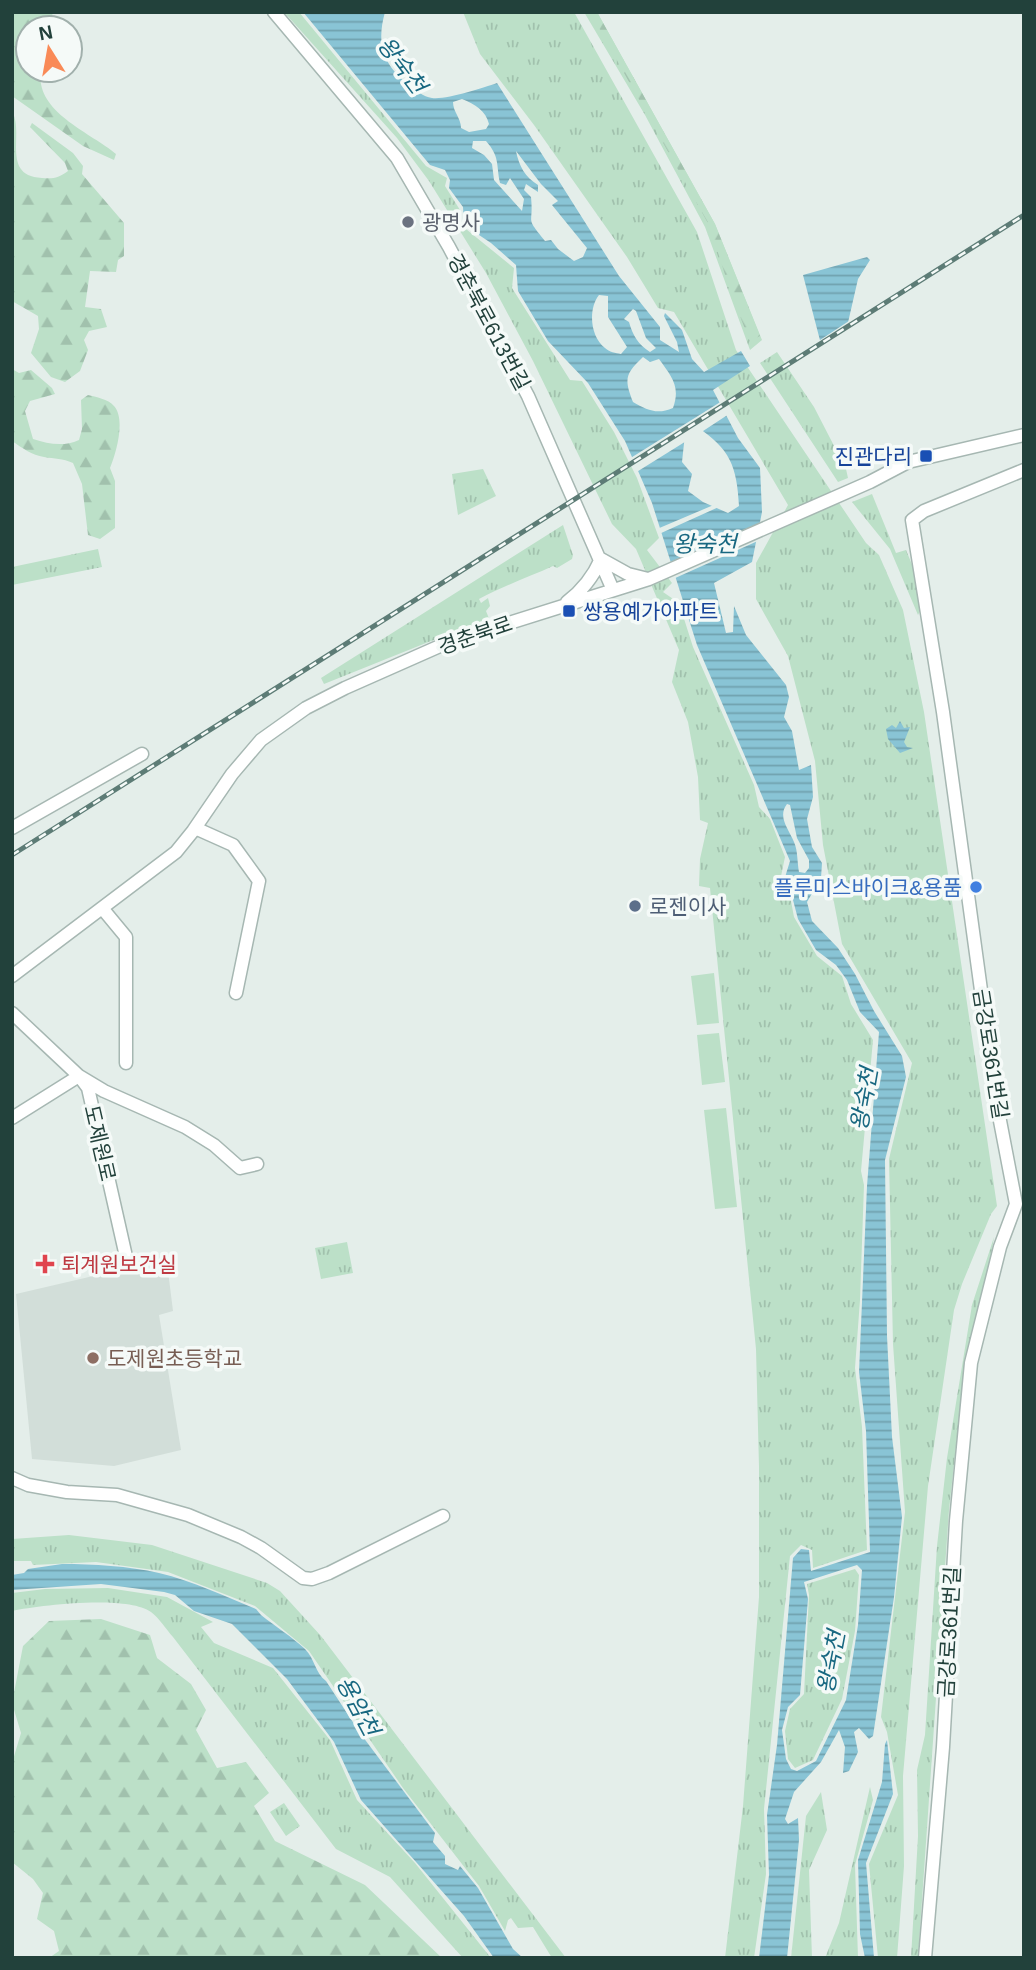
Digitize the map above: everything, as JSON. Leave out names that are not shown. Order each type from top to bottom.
[{"type":"street","name":"경춘북로613번길","points":[[274,12],[397,158],[449,247],[528,396],[613,590]]},
{"type":"street","name":"경춘북로","points":[[12,976],[176,852],[232,774],[261,740],[306,708],[449,642],[649,579],[870,482],[908,462],[1024,435]]},
{"type":"street","name":"금강로361번길","points":[[925,1958],[943,1747],[956,1521],[971,1363],[1000,1247],[1016,1204],[996,1100],[943,712],[912,520],[924,510],[1024,470]]},
{"type":"street","points":[[559,607],[594,575],[601,559],[618,569],[649,579]]},
{"type":"street","points":[[12,828],[142,754]]},
{"type":"street","points":[[195,828],[233,845],[260,881],[236,993]]},
{"type":"street","points":[[102,908],[126,937],[126,1063]]},
{"type":"street","name":"도제원로","points":[[12,1013],[79,1076],[88,1088],[127,1261]]},
{"type":"street","points":[[12,1118],[79,1076],[104,1091],[185,1127],[214,1145],[240,1168],[257,1164]]},
{"type":"street","points":[[12,1478],[28,1485],[67,1492],[117,1495],[188,1515],[242,1537],[303,1578],[312,1579],[443,1516]]},
{"type":"shaded area","name":"도제원초등학교","points":[[119,1270],[168,1271],[173,1311],[159,1315],[181,1450],[114,1466],[32,1459],[16,1294]]},
{"type":"green space","points":[[12,12],[53,12],[14,14],[14,84],[41,84],[46,98],[55,109],[116,154],[114,160],[83,146],[12,96]]},
{"type":"green space","points":[[284,12],[299,12],[426,166],[447,178],[445,186],[460,210],[461,225],[514,268],[512,288],[570,380],[582,381],[614,432],[637,478],[659,538],[647,550],[672,583],[663,592],[679,603],[693,647],[754,785],[759,807],[770,819],[785,857],[779,886],[791,901],[794,917],[817,956],[842,976],[851,1004],[873,1040],[861,1171],[864,1185],[855,1368],[862,1427],[867,1550],[813,1568],[812,1550],[801,1545],[790,1556],[764,1809],[766,1874],[754,1958],[725,1958],[743,1806],[759,1597],[756,1349],[710,888],[699,886],[700,859],[708,823],[700,820],[698,777],[688,722],[672,682],[679,650],[636,549],[612,524],[533,361],[486,273],[429,181],[397,138]]},
{"type":"green space","points":[[463,12],[574,12],[697,232],[736,350],[866,543],[879,555],[903,610],[924,712],[997,1206],[991,1214],[962,1284],[954,1310],[928,1486],[903,1776],[904,1866],[897,1958],[878,1958],[869,1864],[898,1795],[887,1732],[881,1717],[905,1512],[893,1344],[889,1159],[912,1063],[842,944],[823,845],[815,761],[788,656],[756,599],[756,563],[788,505],[674,312],[658,308],[627,257],[480,54]]},
{"type":"green space","points":[[584,12],[597,12],[715,224],[762,340],[750,350],[705,227],[645,115]]},
{"type":"green space","points":[[590,12],[597,12],[715,224],[760,336],[750,341],[709,225]]},
{"type":"green space","points":[[12,112],[16,130],[17,162],[21,170],[29,175],[46,178],[56,178],[68,171],[65,163],[30,127],[32,123],[73,153],[83,166],[82,174],[124,223],[124,256],[118,260],[116,272],[90,271],[85,307],[101,309],[107,327],[89,331],[84,340],[88,350],[80,371],[65,382],[51,377],[31,353],[39,329],[38,316],[12,301]]},
{"type":"green space","points":[[777,352],[814,407],[848,478],[838,482],[760,363]]},
{"type":"green space","points":[[12,369],[19,373],[31,370],[52,388],[55,394],[30,401],[25,411],[33,439],[56,444],[79,440],[82,429],[81,400],[88,395],[109,402],[118,412],[119,437],[110,468],[115,481],[115,528],[100,539],[88,535],[82,484],[73,463],[35,455],[12,441]]},
{"type":"green space","points":[[483,469],[496,496],[458,515],[452,474]]},
{"type":"green space","points":[[872,494],[896,553],[906,550],[918,579],[918,615],[890,549],[852,502]]},
{"type":"green space","points":[[563,525],[572,559],[557,568],[553,566],[479,599],[481,603],[488,598],[490,606],[486,611],[490,621],[431,641],[324,684],[321,678]]},
{"type":"green space","points":[[98,549],[102,567],[12,585],[12,567]]},
{"type":"green space","points":[[714,973],[719,1023],[697,1025],[691,976]]},
{"type":"green space","points":[[719,1033],[725,1082],[702,1085],[697,1035]]},
{"type":"green space","points":[[726,1108],[737,1207],[715,1209],[704,1110]]},
{"type":"green space","points":[[994,1237],[963,1382],[949,1510],[918,1958],[911,1958],[918,1836],[917,1770],[925,1735],[937,1546],[947,1458],[972,1305]]},
{"type":"green space","points":[[347,1242],[353,1273],[321,1279],[315,1248]]},
{"type":"green space","points":[[69,1535],[152,1545],[267,1583],[280,1591],[321,1636],[566,1958],[552,1958],[533,1927],[518,1928],[511,1918],[505,1931],[479,1886],[403,1788],[309,1651],[255,1606],[168,1572],[96,1562],[33,1565],[31,1561],[12,1561],[12,1539]]},
{"type":"green space","points":[[855,1569],[859,1575],[855,1631],[842,1699],[813,1760],[795,1768],[788,1759],[785,1731],[790,1709],[804,1694],[809,1595],[807,1584]]},
{"type":"green space","points":[[108,1588],[167,1597],[213,1622],[201,1627],[214,1643],[273,1668],[330,1740],[357,1800],[415,1863],[491,1958],[463,1958],[390,1877],[336,1849],[160,1620],[151,1612],[139,1607],[104,1603],[62,1604],[12,1611],[12,1593],[45,1589]]},
{"type":"green space","points":[[101,1619],[150,1635],[157,1658],[191,1684],[206,1710],[196,1730],[217,1768],[246,1762],[269,1793],[254,1806],[275,1841],[365,1885],[442,1958],[49,1958],[59,1951],[54,1931],[37,1919],[43,1893],[33,1879],[12,1862],[12,1763],[21,1733],[12,1703],[23,1646],[49,1621]]},
{"type":"green space","points":[[870,1787],[873,1800],[855,1865],[858,1958],[825,1958],[839,1923]]},
{"type":"green space","points":[[821,1792],[827,1830],[809,1870],[812,1958],[791,1958],[806,1816]]},
{"type":"green space","points":[[284,1803],[300,1826],[286,1836],[270,1812]]},
{"type":"water","name":"왕숙천","points":[[303,12],[385,12],[381,34],[388,62],[400,77],[426,96],[446,97],[497,83],[619,276],[660,327],[660,340],[679,352],[665,313],[682,330],[692,359],[704,372],[741,351],[750,366],[713,390],[738,438],[760,468],[762,512],[752,562],[714,583],[726,633],[733,632],[734,606],[746,635],[786,685],[789,697],[784,717],[792,731],[799,770],[811,765],[813,797],[807,819],[812,847],[822,863],[821,878],[807,902],[812,921],[838,948],[902,1056],[906,1077],[885,1160],[887,1336],[892,1437],[902,1517],[894,1597],[873,1736],[869,1739],[859,1728],[854,1732],[858,1752],[849,1771],[843,1773],[845,1747],[839,1730],[821,1762],[794,1792],[785,1819],[788,1824],[798,1818],[799,1840],[787,1958],[759,1958],[769,1875],[767,1815],[777,1745],[793,1558],[801,1549],[809,1550],[811,1571],[870,1552],[866,1431],[859,1372],[867,1186],[879,1032],[860,1012],[847,980],[836,965],[816,950],[798,919],[793,900],[782,887],[790,861],[697,645],[652,503],[625,441],[588,383],[548,341],[518,291],[516,265],[491,243],[464,225],[463,207],[449,188],[450,180],[445,170],[430,165]],"holes":[[[462,99],[483,112],[489,124],[486,129],[469,132],[461,128],[453,102]],[[473,141],[486,141],[494,152],[500,183],[506,185],[510,178],[524,199],[522,211],[494,180],[492,164],[472,148]],[[516,151],[558,201],[552,205],[587,248],[583,257],[574,261],[551,240],[545,241],[534,227],[531,220],[531,197],[524,190],[526,184],[538,192],[538,185],[526,175]],[[599,295],[608,296],[608,317],[627,347],[621,354],[607,349],[596,337],[592,322],[593,308]],[[633,309],[646,338],[656,348],[650,352],[642,346],[634,336],[629,322],[624,319]],[[643,357],[650,362],[659,359],[675,387],[673,408],[652,411],[633,402],[627,382],[633,368]],[[697,427],[717,443],[730,460],[734,469],[739,506],[728,513],[703,502],[688,491],[692,474],[682,462],[685,434]],[[787,804],[790,805],[797,838],[809,860],[809,868],[805,873],[799,872],[795,845],[783,814]],[[857,1565],[862,1570],[858,1625],[846,1700],[816,1761],[797,1771],[791,1769],[786,1759],[782,1730],[788,1707],[800,1695],[808,1599],[804,1582]]]},
{"type":"water","points":[[867,257],[870,260],[858,279],[844,340],[822,348],[803,275]]},
{"type":"water","points":[[900,721],[904,728],[910,727],[904,742],[907,747],[913,748],[900,753],[888,739],[886,729],[892,725],[896,728]]},
{"type":"water","points":[[62,1564],[135,1569],[184,1580],[256,1609],[300,1645],[308,1653],[319,1674],[360,1733],[435,1833],[433,1842],[445,1856],[445,1864],[458,1870],[460,1866],[478,1888],[513,1949],[523,1958],[494,1958],[464,1916],[361,1800],[334,1742],[287,1679],[232,1624],[194,1611],[175,1595],[164,1592],[101,1584],[12,1590],[12,1575],[24,1573],[28,1569]]},
{"type":"water","points":[[887,1740],[893,1794],[866,1863],[874,1958],[865,1958],[860,1934],[858,1860],[882,1782]]},
{"type":"pier","points":[[852,319],[848,339],[838,346],[819,350],[817,342]]},
{"type":"pier","points":[[722,401],[729,414],[700,433],[697,431],[688,436],[688,440],[635,473],[629,459]]},
{"type":"pier","points":[[716,504],[721,506],[659,534],[657,529]]},
{"type":"pier","points":[[764,521],[760,540],[673,579],[668,563]]},
{"type":"railway","points":[[12,855],[1024,215]]},
{"type":"place","name":"광명사","points":[[408,222]]},
{"type":"place","name":"진관다리","points":[[926,456]]},
{"type":"place","name":"쌍용예가아파트","points":[[569,611]]},
{"type":"place","name":"플루미스바이크&용품","points":[[976,887]]},
{"type":"place","name":"로젠이사","points":[[635,906]]},
{"type":"place","name":"퇴계원보건실","points":[[45,1264]]},
{"type":"place","name":"도제원초등학교","points":[[93,1358]]},
{"type":"water label","name":"용암천","points":[[358,1706]]}]
